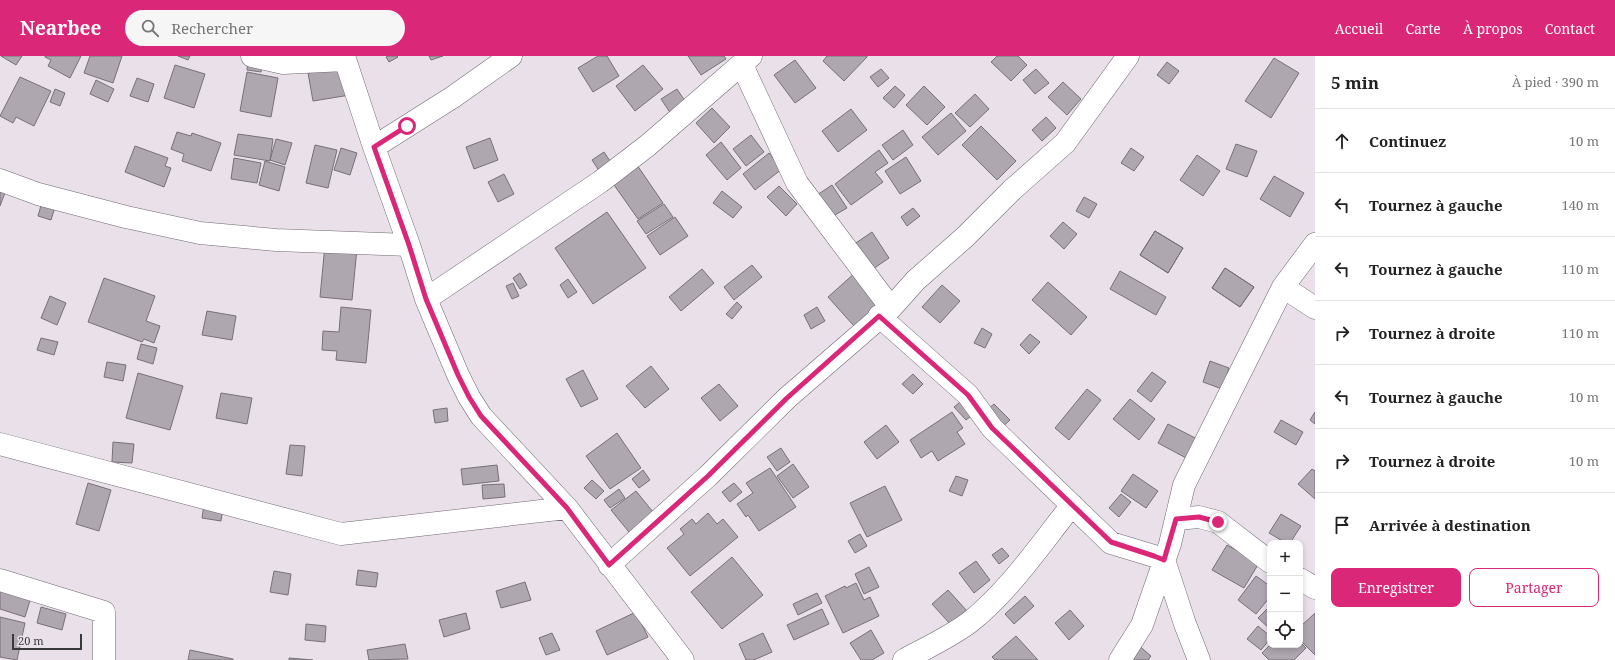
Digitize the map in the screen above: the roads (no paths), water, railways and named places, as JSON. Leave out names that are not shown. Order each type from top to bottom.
[{"type":"street","points":[[252,56],[283,63],[345,58],[426,299],[458,375],[481,416],[567,508],[683,660]]},
{"type":"street","points":[[374,147],[453,97],[511,56]]},
{"type":"street","points":[[609,565],[708,476],[787,398],[885,312],[916,280],[965,237],[1012,190],[1065,142],[1128,56]]},
{"type":"street","points":[[426,299],[600,182],[647,146],[746,60],[797,183],[885,312],[968,395],[992,428],[1111,542],[1164,560]]},
{"type":"street","points":[[0,180],[38,194],[118,216],[200,233],[276,240],[409,245]]},
{"type":"street","points":[[1120,660],[1142,625],[1164,560],[1184,485],[1283,287],[1315,244]]},
{"type":"street","points":[[1283,287],[1315,308]]},
{"type":"street","points":[[0,444],[341,534],[567,508]]},
{"type":"street","points":[[904,660],[939,642],[970,622],[1004,589],[1072,505]]},
{"type":"street","points":[[1176,519],[1199,517],[1218,522],[1267,560]]},
{"type":"street","points":[[1164,560],[1185,624],[1199,660]]},
{"type":"street","points":[[0,580],[104,612],[104,660]]},
{"type":"street","points":[[1303,581],[1315,588]]}]
